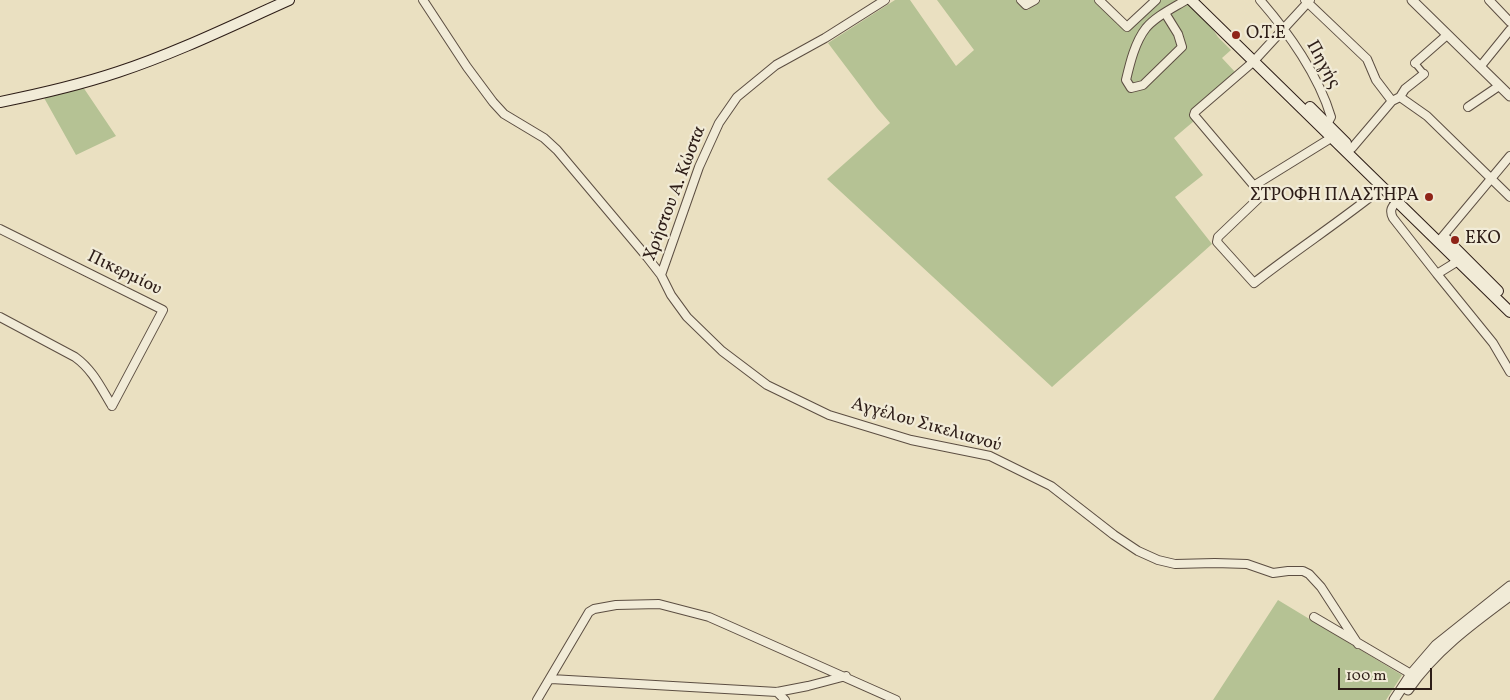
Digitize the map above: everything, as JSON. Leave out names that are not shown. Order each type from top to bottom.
[{"type":"main road","points":[[0,102],[46,93],[118,72],[182,47],[289,0]]},
{"type":"main road","points":[[1191,0],[1327,124],[1441,238],[1510,303]]},
{"type":"main road","points":[[1200,0],[1331,138],[1397,201],[1441,238],[1458,261],[1510,312]]},
{"type":"street","name":"Αγγέλου Σικελιανού","points":[[423,0],[492,102],[504,114],[544,138],[557,150],[661,275],[671,295],[693,323],[744,370],[767,385],[829,415],[912,440],[990,456],[1052,486],[1114,535],[1138,551],[1158,560],[1175,564],[1241,564],[1258,567],[1273,573],[1288,570],[1303,571],[1309,574],[1321,587],[1358,644]]},
{"type":"street","name":"Χρήστου Α. Κώστα","points":[[661,275],[699,167],[719,123],[736,97],[776,65],[825,38],[885,0]]},
{"type":"street","points":[[1021,0],[1026,5],[1035,0]]},
{"type":"street","points":[[1099,0],[1127,27],[1156,0]]},
{"type":"street","points":[[1165,13],[1178,34],[1182,47],[1143,85],[1131,88],[1126,80],[1137,45],[1146,28],[1165,13],[1186,0]]},
{"type":"street","name":"Πηγής","points":[[1260,0],[1283,28],[1312,73],[1331,117],[1327,124]]},
{"type":"street","points":[[1489,0],[1510,22]]},
{"type":"street","points":[[1383,187],[1355,210],[1304,244],[1254,283],[1216,239],[1262,194],[1194,115],[1255,59],[1307,1],[1367,59],[1376,80],[1392,101]]},
{"type":"street","points":[[1417,2],[1447,35],[1510,96]]},
{"type":"street","points":[[1480,67],[1510,30]]},
{"type":"street","points":[[1352,148],[1392,101],[1400,97],[1405,89],[1424,74],[1415,63],[1447,35]]},
{"type":"street","points":[[1468,107],[1499,86]]},
{"type":"street","points":[[1400,97],[1427,116],[1510,198]]},
{"type":"street","points":[[1255,185],[1331,138]]},
{"type":"street","points":[[1441,238],[1510,156]]},
{"type":"street","points":[[1397,201],[1390,212],[1393,218],[1493,343],[1510,372]]},
{"type":"street","name":"Πικερμίου","points":[[0,229],[164,310],[112,406],[92,372],[84,364],[75,357],[0,317]]},
{"type":"street","points":[[1437,274],[1458,261]]},
{"type":"street","points":[[1394,700],[1411,674],[1436,645],[1510,586]]},
{"type":"street","points":[[1400,700],[1426,666],[1446,645],[1510,596]]},
{"type":"street","points":[[537,700],[589,612],[594,609],[616,605],[659,604],[709,617],[846,676],[896,700]]},
{"type":"street","name":"Αγγέλου Σικελιανού","points":[[1314,617],[1411,674]]},
{"type":"street","points":[[551,679],[776,692],[846,676]]},
{"type":"street","points":[[776,692],[785,700]]},
{"type":"green space","name":"Ο.Τ.Ε","points":[[895,0],[910,0],[956,66],[974,50],[937,0],[1026,0],[1025,6],[1028,10],[1039,0],[1095,0],[1127,31],[1159,0],[1184,0],[1231,50],[1222,58],[1236,73],[1189,114],[1194,121],[1174,138],[1203,175],[1175,197],[1212,244],[1052,387],[827,179],[890,123],[828,43]]},
{"type":"green space","points":[[83,87],[116,136],[76,155],[43,96]]},
{"type":"green space","points":[[1278,600],[1402,675],[1386,700],[1213,700]]},
{"type":"place","name":"Ο.Τ.Ε","points":[[1236,35]]},
{"type":"place","name":"ΣΤΡΟΦΗ ΠΛΑΣΤΗΡΑ","points":[[1429,197]]},
{"type":"place","name":"ΕΚΟ","points":[[1455,240]]}]
